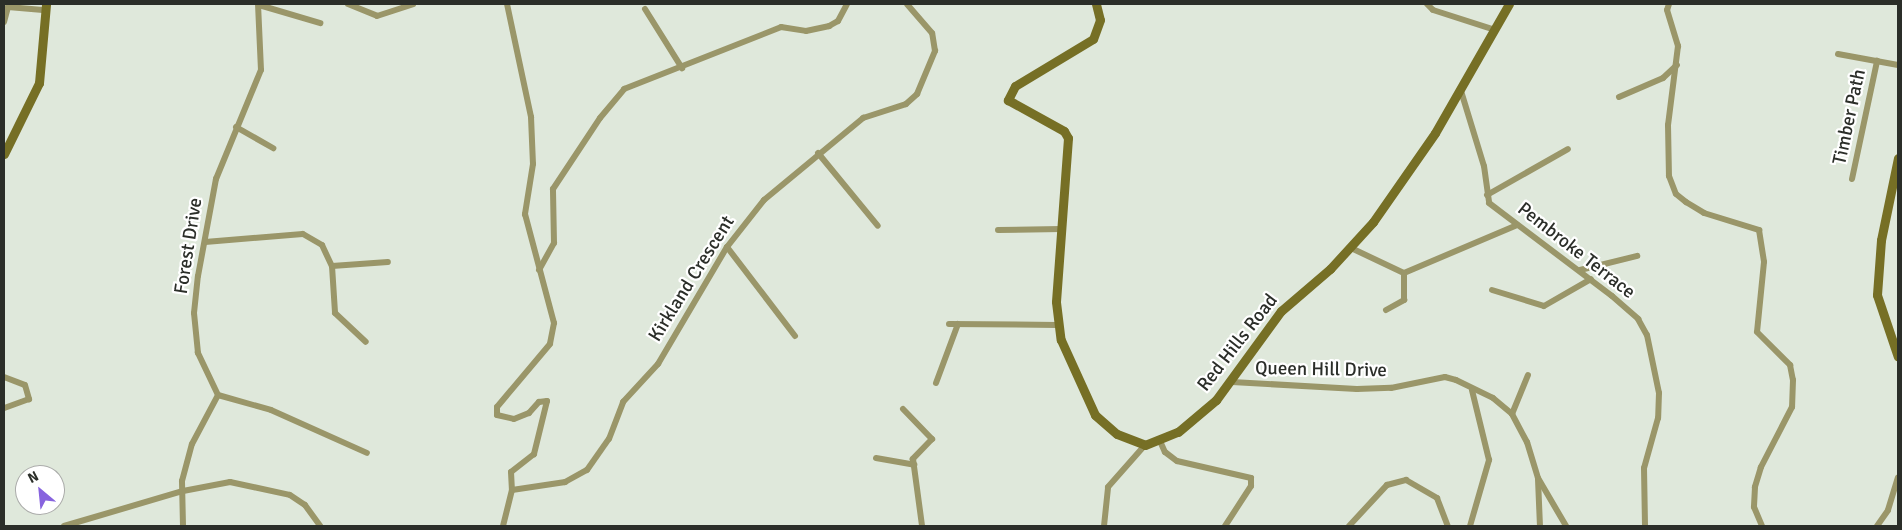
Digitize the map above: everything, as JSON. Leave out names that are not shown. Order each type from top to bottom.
[{"type":"main road","points":[[1096,4],[1100,20],[1093,39],[1009,92],[1008,100],[1014,106],[1044,119],[1068,138],[1060,229],[1057,325],[1068,362],[1095,415],[1117,434],[1145,445]]},
{"type":"main road","name":"Red Hills Road","points":[[1145,445],[1160,440],[1197,418],[1232,382],[1281,311],[1351,248],[1435,133],[1461,91],[1509,4]]},
{"type":"main road","points":[[4,154],[39,83],[44,6]]},
{"type":"main road","points":[[1898,158],[1881,240],[1877,295],[1898,357]]},
{"type":"street","points":[[258,4],[320,23]]},
{"type":"street","name":"Forest Drive","points":[[218,395],[198,352],[194,313],[216,179],[261,70],[258,4]]},
{"type":"street","points":[[348,4],[377,16],[413,4]]},
{"type":"street","points":[[503,526],[512,490],[511,472],[534,454],[548,410],[548,401],[539,402],[528,413],[514,419],[497,415],[497,407],[550,344],[554,323],[525,214],[533,164],[531,117],[507,4]]},
{"type":"street","points":[[539,270],[554,243],[553,189],[600,118],[624,88],[682,68],[780,27],[806,31],[830,26],[838,21],[847,4]]},
{"type":"street","name":"Kirkland Crescent","points":[[512,490],[565,482],[587,470],[609,439],[623,402],[658,364],[727,247],[764,200],[818,153],[863,118],[906,104],[917,94],[935,51],[932,34],[907,4]]},
{"type":"street","points":[[1426,4],[1433,10],[1495,30]]},
{"type":"street","points":[[1669,4],[1667,10],[1678,46],[1668,125],[1669,176],[1676,194],[1704,213],[1759,230],[1764,262],[1756,332],[1790,365],[1793,380],[1792,407],[1761,467],[1755,487],[1754,508],[1762,526]]},
{"type":"street","points":[[4,22],[8,7],[44,6]]},
{"type":"street","points":[[645,9],[682,68]]},
{"type":"street","points":[[1838,54],[1898,65]]},
{"type":"street","name":"Timber Path","points":[[1852,178],[1876,61]]},
{"type":"street","points":[[1619,97],[1663,78],[1677,64]]},
{"type":"street","points":[[1461,91],[1484,166],[1487,195],[1568,149]]},
{"type":"street","points":[[236,127],[273,148]]},
{"type":"street","points":[[818,153],[878,226]]},
{"type":"street","name":"Pembroke Terrace","points":[[1487,195],[1489,203],[1580,270],[1638,319],[1648,335],[1655,366],[1658,418],[1644,468],[1645,526]]},
{"type":"street","points":[[1351,248],[1404,274],[1517,225]]},
{"type":"street","points":[[998,230],[1060,229]]},
{"type":"street","points":[[205,242],[302,234],[322,245],[332,266],[335,313],[366,342]]},
{"type":"street","points":[[727,247],[795,336]]},
{"type":"street","points":[[1580,270],[1637,256]]},
{"type":"street","points":[[332,266],[388,262]]},
{"type":"street","points":[[1386,310],[1404,300],[1404,274]]},
{"type":"street","points":[[1492,290],[1544,306],[1591,279]]},
{"type":"street","points":[[949,324],[1057,325]]},
{"type":"street","points":[[936,383],[958,324]]},
{"type":"street","points":[[1512,414],[1528,375]]},
{"type":"street","points":[[4,377],[25,385],[29,399],[4,408]]},
{"type":"street","name":"Queen Hill Drive","points":[[1232,382],[1357,389],[1391,388],[1445,377],[1493,398],[1512,414],[1527,442],[1538,478],[1566,526]]},
{"type":"street","points":[[1470,526],[1489,460],[1472,390]]},
{"type":"street","points":[[183,526],[183,491],[192,444],[218,395],[271,410],[366,453]]},
{"type":"street","points":[[903,409],[931,436],[929,445],[914,455],[922,526]]},
{"type":"street","points":[[1160,440],[1165,452],[1177,460],[1252,478],[1251,486],[1224,526]]},
{"type":"street","points":[[1104,526],[1108,486],[1145,445]]},
{"type":"street","points":[[876,458],[914,465]]},
{"type":"street","points":[[1877,526],[1888,510],[1898,477]]},
{"type":"street","points":[[1538,478],[1540,526]]},
{"type":"street","points":[[1349,526],[1387,485],[1406,480],[1437,498],[1448,526]]},
{"type":"street","points":[[64,526],[183,491],[230,482],[263,487],[290,495],[304,505],[320,526]]}]
